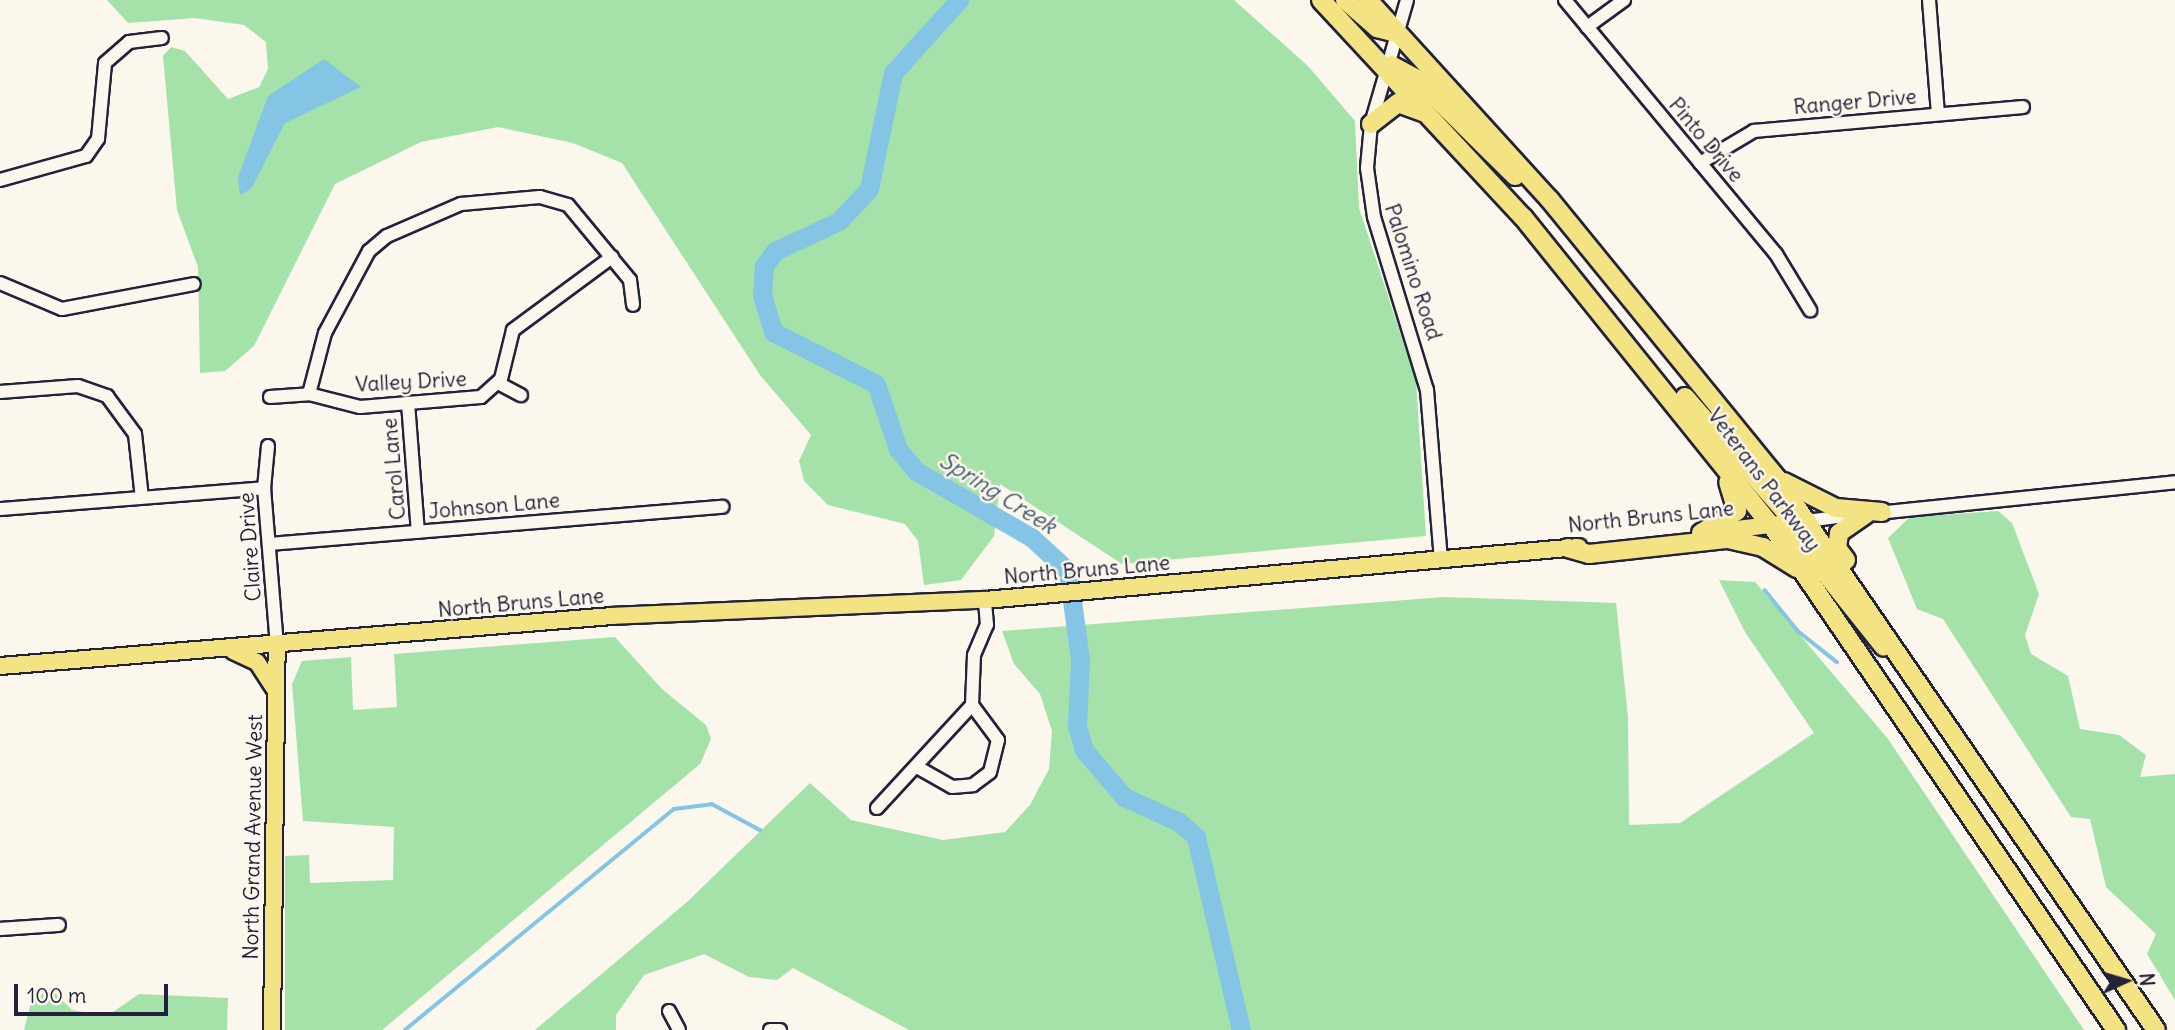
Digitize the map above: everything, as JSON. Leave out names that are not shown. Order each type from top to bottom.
[{"type":"highway","name":"Veterans Parkway","points":[[1321,0],[1437,121],[1620,333],[1771,525],[2116,1030]]},
{"type":"highway","points":[[1345,0],[1377,28],[1398,33]]},
{"type":"highway","name":"Veterans Parkway","points":[[1367,0],[1600,259],[1775,476],[1921,681],[2156,1030]]},
{"type":"highway","points":[[1387,66],[1417,79],[1600,259]]},
{"type":"highway","points":[[1371,124],[1398,103],[1437,121]]},
{"type":"highway","points":[[1620,333],[1657,366],[1787,514],[1807,520]]},
{"type":"highway","points":[[1637,354],[1738,500],[1732,517],[1701,533]]},
{"type":"highway","points":[[1775,476],[1821,503],[1874,513]]},
{"type":"highway","points":[[1874,513],[1841,529],[1837,548],[1910,649],[1921,681]]},
{"type":"highway","points":[[1771,525],[1801,542],[1964,744]]},
{"type":"highway","points":[[1568,548],[1589,554],[1741,540],[1809,577]]},
{"type":"main road","name":"North Bruns Lane","points":[[0,666],[612,616],[985,600],[1114,590],[1568,548],[1807,520]]},
{"type":"main road","name":"North Grand Avenue West","points":[[272,1030],[277,645]]},
{"type":"main road","points":[[228,649],[257,662],[276,693]]},
{"type":"street","name":"Palomino Road","points":[[1407,0],[1371,124],[1368,193],[1427,390],[1441,560]]},
{"type":"street","name":"Pinto Drive","points":[[1565,0],[1792,274],[1810,310]]},
{"type":"street","points":[[1587,27],[1625,0]]},
{"type":"street","points":[[1929,0],[1938,114]]},
{"type":"street","points":[[0,180],[86,156],[99,139],[105,63],[129,42],[162,38]]},
{"type":"street","name":"Ranger Drive","points":[[1700,163],[1754,131],[2024,107]]},
{"type":"street","points":[[309,394],[324,333],[369,251],[387,236],[461,204],[540,197],[580,213],[630,280],[633,305]]},
{"type":"street","name":"Valley Drive","points":[[270,397],[309,394],[360,407],[481,397],[498,383],[513,330],[612,257]]},
{"type":"street","points":[[0,283],[62,310],[194,284]]},
{"type":"street","points":[[498,383],[521,395]]},
{"type":"street","points":[[0,392],[78,386],[107,396],[135,434],[142,498]]},
{"type":"street","name":"Carol Lane","points":[[408,403],[418,531]]},
{"type":"street","name":"Claire Drive","points":[[268,446],[264,488],[277,645]]},
{"type":"street","name":"North Bruns Lane","points":[[1807,520],[2175,482]]},
{"type":"street","points":[[0,509],[264,488]]},
{"type":"street","name":"Johnson Lane","points":[[269,544],[722,507]]},
{"type":"street","points":[[917,766],[952,787],[973,785],[990,772],[998,740],[972,705],[974,655],[987,625],[985,600]]},
{"type":"street","points":[[877,808],[972,705]]},
{"type":"street","points":[[0,929],[59,925]]},
{"type":"street","points":[[669,1011],[680,1030]]},
{"type":"street","points":[[770,1030],[780,1030]]},
{"type":"green space","points":[[107,0],[1234,0],[1308,66],[1355,121],[1359,208],[1416,381],[1426,536],[1122,564],[1000,484],[994,536],[961,580],[924,585],[918,541],[905,524],[828,505],[804,481],[799,461],[811,435],[760,375],[622,163],[573,143],[498,127],[421,142],[335,184],[254,346],[225,371],[200,373],[198,267],[177,210],[163,56],[171,47],[185,51],[228,99],[259,87],[268,69],[266,42],[244,25],[195,18],[128,23]]},
{"type":"green space","points":[[1998,511],[2012,523],[2039,594],[2025,635],[2031,654],[2068,676],[2080,729],[2119,735],[2146,755],[2140,777],[2175,774],[2175,1000],[2147,954],[2156,934],[2106,887],[2090,819],[2071,817],[1943,619],[1917,609],[1888,538],[1910,517]]},
{"type":"green space","points":[[1719,580],[1755,582],[1888,739],[2084,1030],[909,1030],[793,968],[777,980],[749,977],[704,954],[644,975],[616,1015],[616,1030],[535,1030],[687,902],[810,783],[851,820],[943,840],[1005,832],[1030,805],[1049,769],[1052,731],[1040,694],[1014,664],[1002,631],[1444,597],[1616,603],[1628,717],[1629,825],[1680,823],[1814,733],[1745,632]]},
{"type":"green space","points":[[615,637],[662,689],[706,725],[711,739],[700,764],[382,1030],[285,1030],[285,856],[309,855],[310,883],[393,880],[394,827],[303,821],[292,684],[302,661],[351,657],[353,710],[397,707],[394,654]]},
{"type":"green space","points":[[50,988],[72,1010],[107,1016],[139,994],[228,998],[227,1030],[24,1030],[31,1003]]},
{"type":"water","points":[[324,59],[361,87],[285,123],[251,189],[240,195],[238,177],[268,96]]},
{"type":"waterway","name":"Spring Creek","points":[[959,0],[893,73],[869,189],[839,221],[775,251],[764,266],[762,295],[773,332],[876,384],[898,449],[916,471],[1031,537],[1068,571],[1080,660],[1077,726],[1084,750],[1124,797],[1179,822],[1196,837],[1241,1030]]},
{"type":"waterway","points":[[1765,590],[1798,631],[1837,662]]},
{"type":"waterway","points":[[405,1030],[674,809],[712,804],[760,830]]}]
